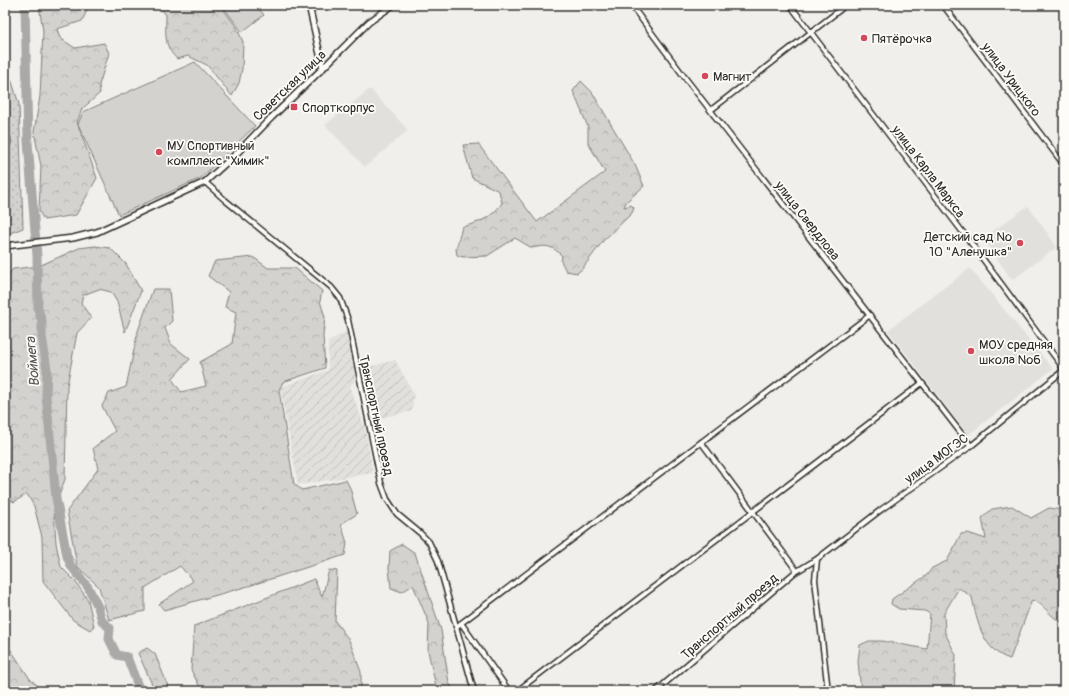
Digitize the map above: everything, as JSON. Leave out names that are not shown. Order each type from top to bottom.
[{"type":"street","points":[[310,5],[323,68]]},
{"type":"street","name":"Советская улица","points":[[5,246],[73,238],[97,232],[205,182],[238,152],[369,22],[393,5]]},
{"type":"street","name":"улица Свердлова","points":[[631,5],[971,446]]},
{"type":"street","name":"улица Карла Маркса","points":[[790,5],[974,247],[1064,370]]},
{"type":"street","name":"улица Урицкого","points":[[943,5],[1064,165]]},
{"type":"street","points":[[711,110],[841,9]]},
{"type":"street","name":"Транспортный проезд","points":[[205,182],[316,274],[331,287],[340,298],[348,320],[381,483],[386,499],[397,514],[429,542],[438,561],[474,691]]},
{"type":"street","points":[[456,626],[870,315]]},
{"type":"street","name":"улица МОГЭС","points":[[817,559],[882,509],[971,446],[1064,370]]},
{"type":"street","points":[[517,691],[922,383]]},
{"type":"street","points":[[701,442],[797,571]]},
{"type":"street","points":[[817,559],[815,580],[828,691]]},
{"type":"street","name":"Транспортный проезд","points":[[656,691],[774,589],[797,571],[817,559]]},
{"type":"street","points":[[460,623],[509,691]]},
{"type":"shaded area","points":[[370,89],[408,130],[365,167],[325,125]]},
{"type":"shaded area","points":[[5,127],[11,137],[11,143],[5,152]]},
{"type":"shaded area","name":"Детский сад № 10 \"Аленушка\"","points":[[1028,206],[1057,247],[1012,280],[983,238]]},
{"type":"shaded area","name":"МОУ средняя школа №6","points":[[970,268],[1053,369],[968,435],[888,330]]},
{"type":"shaded area","points":[[347,331],[356,380],[350,386],[365,428],[373,473],[298,485],[280,387],[328,370],[328,342]]},
{"type":"shaded area","points":[[395,360],[414,394],[412,411],[376,419],[364,368]]},
{"type":"green space","points":[[39,5],[119,5],[89,6],[82,21],[57,29],[60,38],[75,48],[104,43],[109,53],[99,85],[100,93],[82,109],[77,122],[97,178],[76,215],[44,220],[39,211],[41,166],[34,132],[40,96],[43,31]]},
{"type":"green space","points":[[158,5],[226,5],[224,10],[237,28],[243,42],[242,69],[239,83],[232,96],[207,65],[188,56],[177,59],[167,44],[166,15]]},
{"type":"green space","points":[[231,5],[256,5],[264,15],[242,32],[225,9]]},
{"type":"green space","points":[[5,60],[19,104],[23,228],[5,235]]},
{"type":"green space","name":"МУ Спортивный комплекс \"Химик\"","points":[[195,62],[255,126],[201,178],[119,215],[78,124],[83,112]]},
{"type":"green space","points":[[581,81],[592,92],[635,165],[644,186],[626,202],[624,207],[631,205],[634,208],[632,213],[603,241],[582,269],[577,273],[566,271],[561,261],[562,256],[552,248],[541,246],[532,248],[515,238],[487,256],[463,257],[457,255],[456,249],[462,227],[474,224],[494,213],[502,203],[499,191],[472,178],[463,145],[478,144],[537,222],[605,172],[588,143],[588,127],[573,91]]},
{"type":"green space","points":[[95,246],[110,248],[126,264],[141,291],[125,332],[117,302],[111,292],[99,289],[83,295],[81,303],[91,318],[77,333],[67,386],[65,479],[54,510],[56,543],[61,567],[75,581],[88,600],[94,626],[90,630],[73,620],[43,581],[42,537],[34,506],[27,494],[14,502],[7,498],[5,494],[5,405],[7,378],[5,288],[7,276],[13,269],[39,266],[79,248]]},
{"type":"green space","points":[[253,257],[268,268],[295,268],[322,291],[320,301],[325,317],[323,336],[325,368],[283,382],[279,390],[294,484],[302,490],[346,480],[350,488],[357,514],[341,524],[347,543],[345,555],[252,585],[164,610],[159,604],[193,581],[180,566],[145,588],[145,611],[109,620],[99,587],[77,566],[67,511],[98,469],[93,448],[115,431],[102,406],[109,393],[126,387],[138,331],[153,289],[169,289],[172,321],[165,328],[171,344],[190,359],[172,379],[181,392],[206,386],[200,362],[232,344],[236,312],[225,307],[229,292],[208,276],[215,261]]},
{"type":"green space","points":[[1064,448],[1064,486],[1058,460]]},
{"type":"green space","points":[[1064,494],[1064,623],[1054,618],[1041,605],[1032,600],[1010,659],[1001,655],[987,642],[976,616],[972,597],[959,588],[944,613],[945,633],[956,655],[954,691],[861,691],[858,661],[860,645],[869,641],[882,641],[927,649],[930,614],[925,611],[899,609],[891,604],[892,599],[927,575],[932,568],[947,561],[961,534],[968,533],[986,539],[982,518],[992,509],[1012,506],[1031,518],[1049,508],[1062,510]]},
{"type":"green space","points":[[402,544],[415,553],[441,630],[449,683],[455,691],[437,691],[428,651],[429,623],[413,585],[402,592],[391,588],[389,568],[390,551]]},
{"type":"green space","points":[[329,570],[337,571],[335,621],[349,640],[361,672],[361,691],[202,691],[191,670],[194,626],[314,579],[322,597]]},
{"type":"green space","points":[[5,648],[11,650],[30,679],[44,691],[5,691]]},
{"type":"green space","points":[[147,648],[155,654],[170,691],[155,691],[138,653]]},
{"type":"waterway","name":"Воймега","points":[[25,5],[28,142],[37,256],[38,309],[42,321],[42,336],[47,370],[46,395],[56,498],[67,556],[71,566],[88,587],[98,607],[102,621],[110,628],[109,639],[117,655],[127,657],[140,691]]},
{"type":"waterway","points":[[1056,691],[1064,684]]},
{"type":"place","name":"Пятёрочка","points":[[864,38]]},
{"type":"place","name":"Магнит","points":[[705,76]]},
{"type":"place","name":"Спорткорпус","points":[[294,107]]},
{"type":"place","name":"МУ Спортивный комплекс \"Химик\"","points":[[159,152]]},
{"type":"place","name":"Детский сад № 10 \"Аленушка\"","points":[[1020,243]]},
{"type":"place","name":"МОУ средняя школа №6","points":[[971,351]]}]
